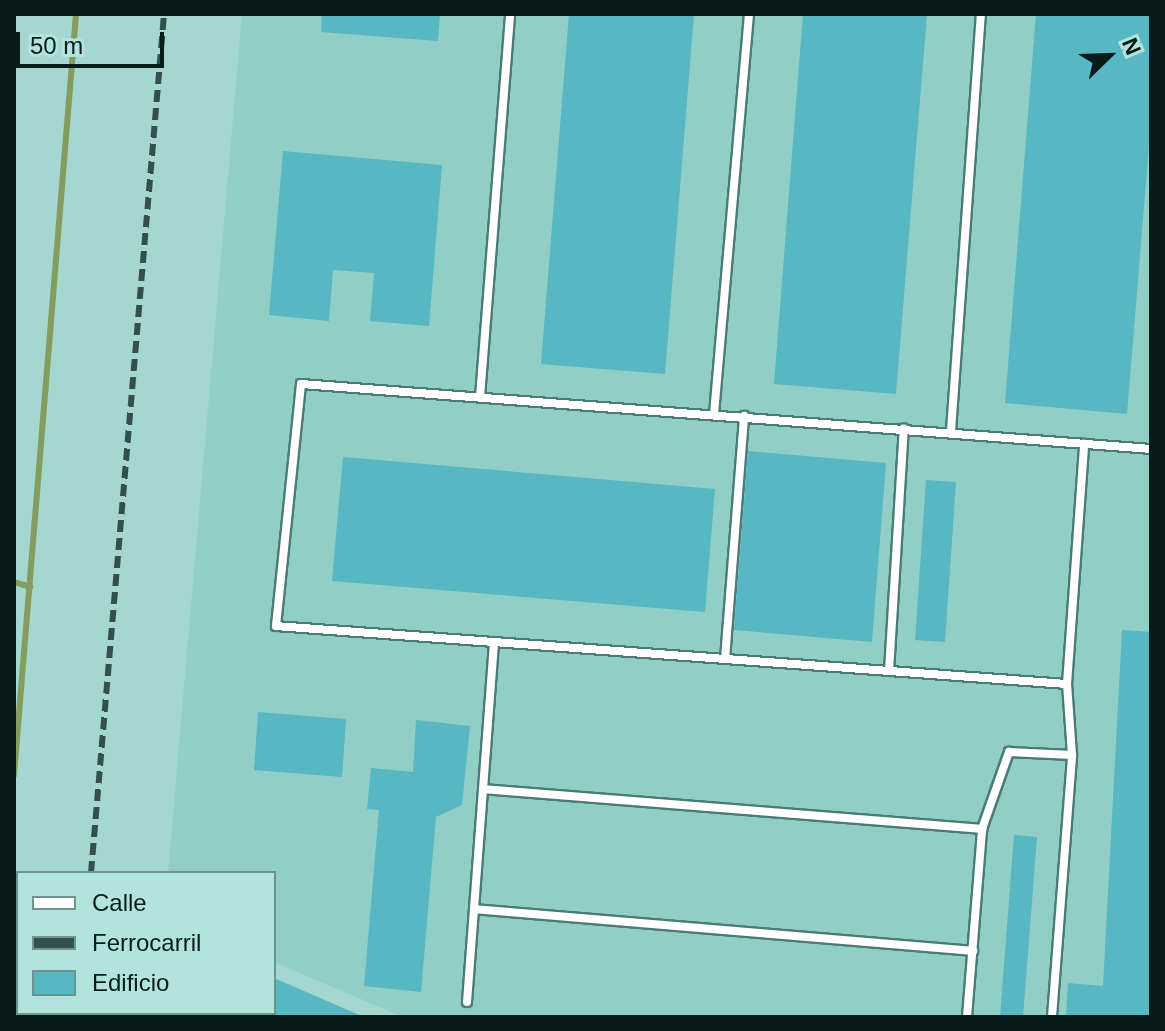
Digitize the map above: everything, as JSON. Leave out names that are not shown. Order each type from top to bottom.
[{"type":"lane","points":[[480,397],[510,14]]},
{"type":"lane","points":[[714,414],[749,14]]},
{"type":"lane","points":[[951,431],[981,14]]},
{"type":"lane","points":[[1067,684],[276,626],[301,384],[951,431],[1151,449]]},
{"type":"lane","points":[[725,659],[744,416]]},
{"type":"lane","points":[[889,671],[904,428]]},
{"type":"lane","points":[[1052,1017],[1072,755],[1067,684],[1084,444]]},
{"type":"lane","points":[[467,1002],[494,642]]},
{"type":"lane","points":[[967,1017],[982,829],[1009,752],[1072,755]]},
{"type":"lane","points":[[483,789],[982,829]]},
{"type":"lane","points":[[474,909],[973,951]]},
{"type":"shaded area","points":[[242,14],[1151,14],[1151,1017],[403,1017],[276,963],[276,871],[168,871]]},
{"type":"building","points":[[322,14],[440,14],[438,41],[321,32]]},
{"type":"building","points":[[569,14],[694,14],[665,374],[541,364]]},
{"type":"building","points":[[803,14],[927,14],[896,394],[774,384]]},
{"type":"building","points":[[1036,14],[1151,14],[1151,122],[1127,414],[1005,403]]},
{"type":"building","points":[[283,151],[442,165],[429,326],[370,321],[374,273],[333,270],[329,321],[269,315]]},
{"type":"building","points":[[748,451],[886,463],[872,642],[734,630]]},
{"type":"building","points":[[343,457],[715,489],[705,612],[332,581]]},
{"type":"building","points":[[926,480],[956,482],[945,642],[915,640]]},
{"type":"building","points":[[1122,630],[1151,632],[1151,1017],[1066,1017],[1068,983],[1103,986]]},
{"type":"building","points":[[258,712],[346,719],[342,777],[254,770]]},
{"type":"building","points":[[416,720],[470,726],[462,805],[436,817],[421,992],[364,986],[379,810],[367,809],[371,768],[413,772]]},
{"type":"building","points":[[1014,835],[1037,837],[1023,1017],[1000,1017]]},
{"type":"building","points":[[276,979],[364,1017],[274,1017]]},
{"type":"waterway","points":[[14,775],[76,14]]},
{"type":"waterway","points":[[14,582],[30,587]]},
{"type":"railway","points":[[91,871],[164,14]]}]
